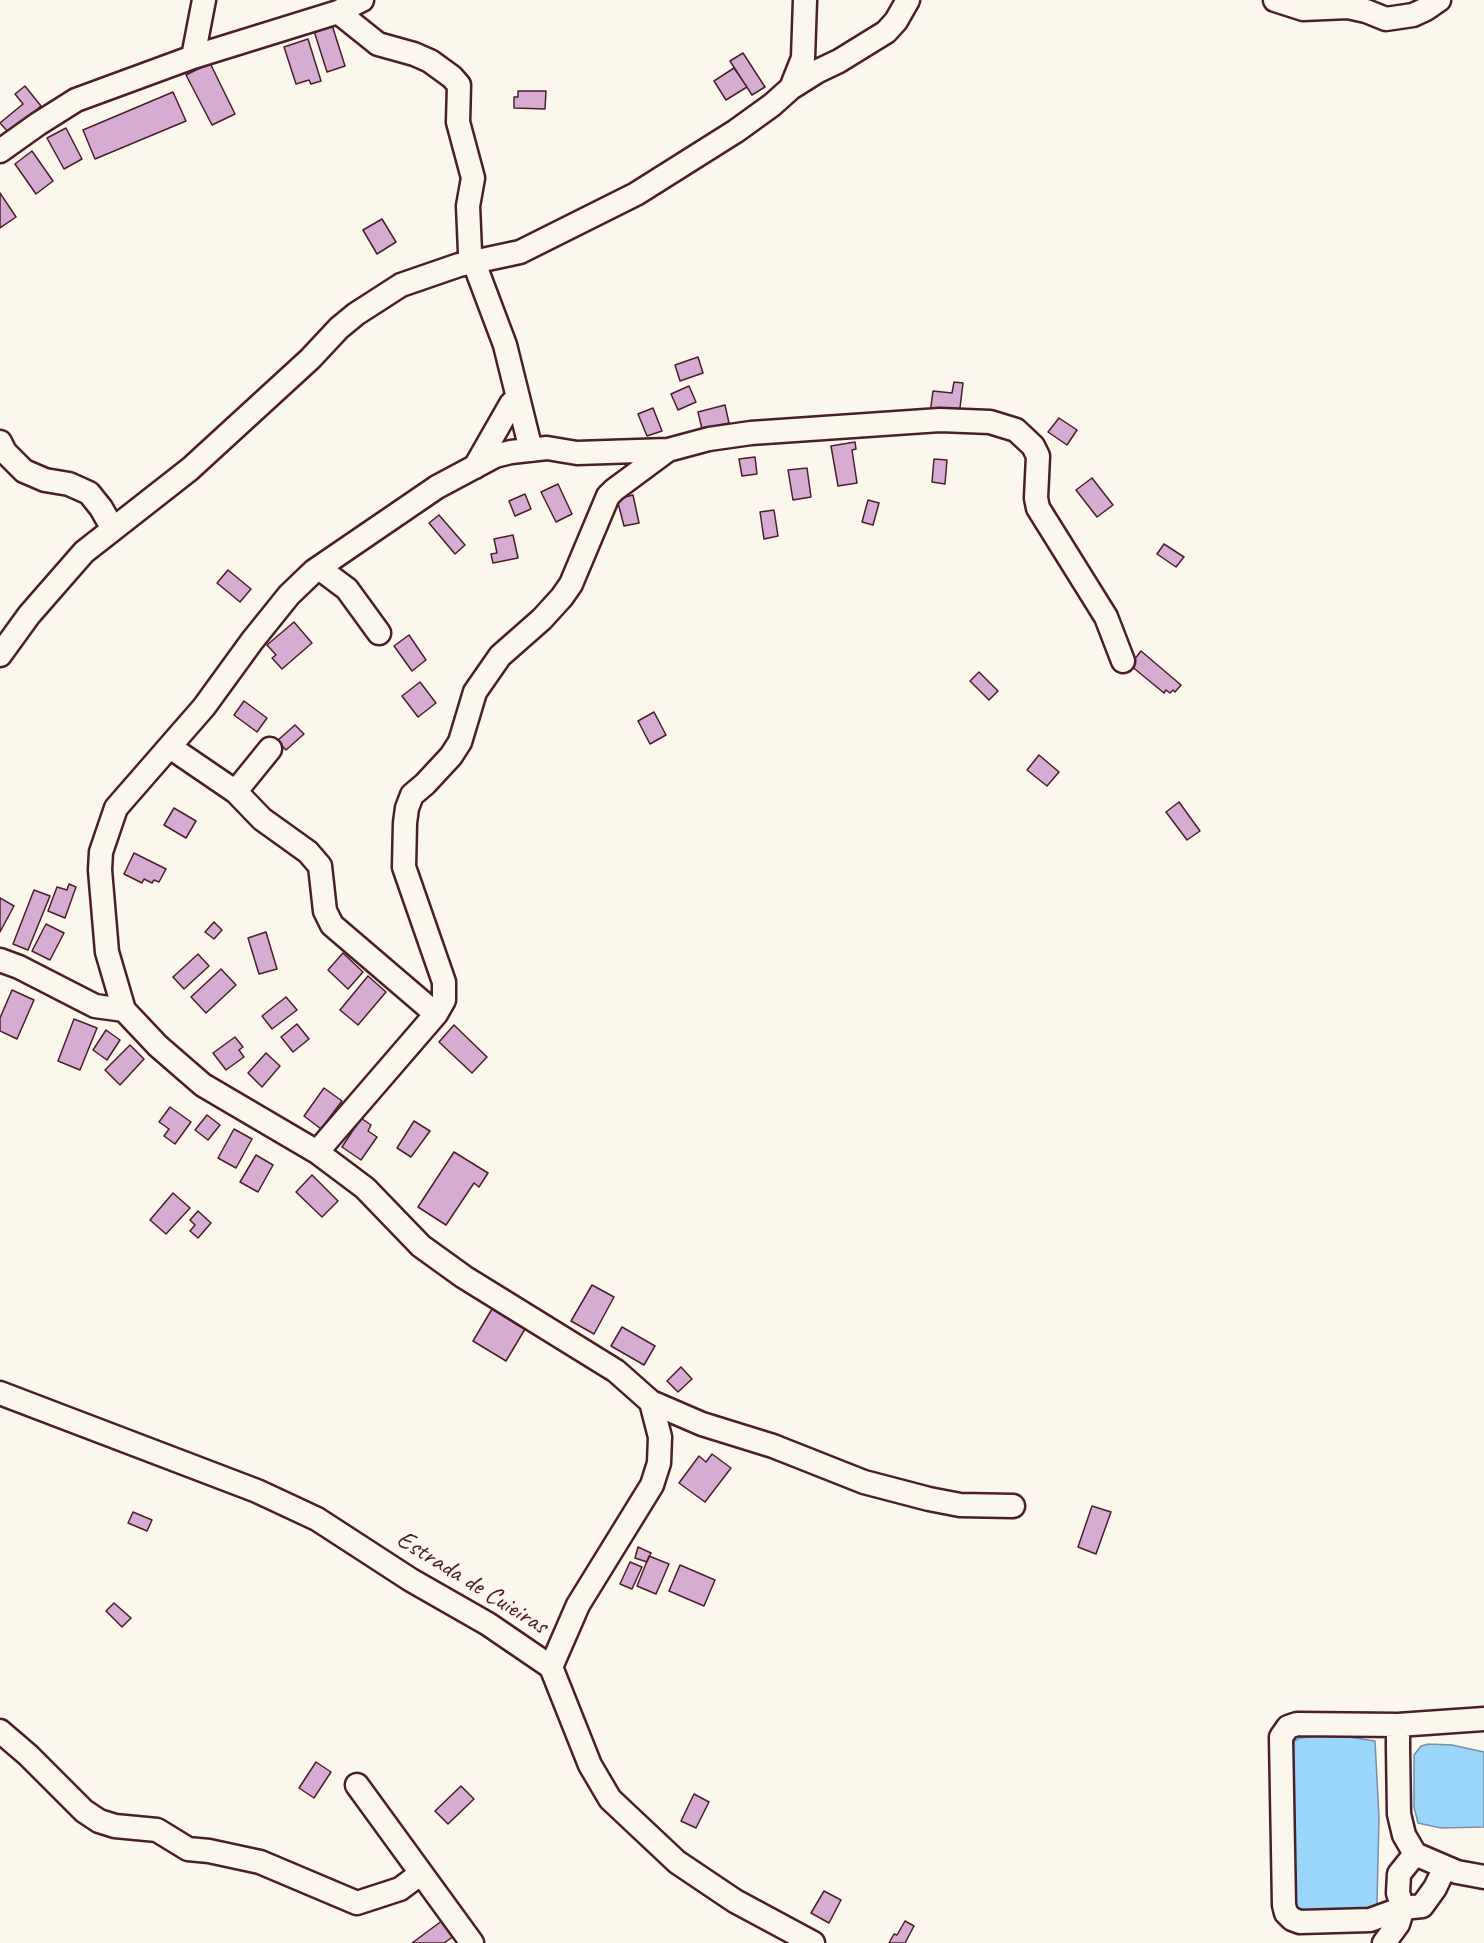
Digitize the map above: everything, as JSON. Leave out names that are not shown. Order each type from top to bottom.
[{"type":"street","points":[[193,57],[204,0]]},
{"type":"street","points":[[0,151],[76,100],[193,57],[338,12],[362,0]]},
{"type":"street","points":[[791,88],[803,58],[805,0]]},
{"type":"street","points":[[0,655],[58,581],[84,552],[190,469],[356,314],[401,285],[473,262],[520,252],[636,194],[736,131],[818,70],[839,61],[886,32],[896,21],[908,0]]},
{"type":"street","points":[[1275,0],[1303,9],[1348,7],[1366,11],[1386,20],[1413,15],[1439,0]]},
{"type":"street","points":[[338,12],[378,44],[430,60],[459,85],[458,122],[473,178],[468,206],[470,252],[505,345],[531,450]]},
{"type":"street","points":[[475,468],[511,404],[518,397]]},
{"type":"street","points":[[1013,1506],[960,1505],[864,1482],[773,1446],[702,1424],[651,1402],[616,1371],[464,1277],[421,1246],[365,1188],[317,1152],[203,1085],[158,1046],[124,1010],[108,952],[100,879],[101,852],[116,807],[204,707],[289,595],[319,567],[437,487],[495,456],[547,448],[577,453],[668,450],[709,439],[752,433],[930,420],[990,422],[1016,430],[1033,446],[1038,456],[1036,498],[1038,508],[1106,617],[1123,661]]},
{"type":"street","points":[[0,442],[5,452],[24,471],[45,480],[69,484],[90,493],[113,529]]},
{"type":"street","points":[[317,1152],[435,1014],[444,1000],[444,982],[418,914],[404,867],[403,843],[406,808],[412,795],[456,749],[475,692],[500,656],[542,619],[571,584],[608,496],[668,450]]},
{"type":"street","points":[[319,567],[347,589],[379,633]]},
{"type":"street","points":[[170,747],[236,791],[262,819],[308,852],[320,866],[325,911],[332,925],[435,1014]]},
{"type":"street","points":[[236,791],[270,749]]},
{"type":"street","points":[[0,960],[19,967],[95,1006],[124,1010]]},
{"type":"street","name":"Estrada de Cuieiras","points":[[0,1393],[257,1491],[317,1520],[411,1580],[488,1624],[551,1666],[590,1765],[610,1799],[677,1862],[735,1901],[813,1943]]},
{"type":"street","points":[[551,1666],[578,1605],[652,1485],[659,1463],[660,1437],[651,1402]]},
{"type":"street","points":[[1445,1867],[1435,1888],[1422,1906],[1402,1908],[1370,1920],[1300,1922],[1292,1919],[1286,1913],[1284,1893],[1281,1737],[1287,1727],[1297,1724],[1398,1725],[1484,1719]]},
{"type":"street","points":[[1398,1725],[1399,1814],[1404,1835],[1415,1854],[1445,1867],[1484,1877]]},
{"type":"street","points":[[0,1731],[28,1755],[84,1811],[99,1821],[115,1826],[157,1830],[188,1849],[260,1862],[357,1903],[400,1889],[420,1874]]},
{"type":"street","points":[[357,1785],[472,1943]]},
{"type":"street","points":[[1384,1943],[1398,1924],[1402,1908],[1398,1893],[1399,1874],[1415,1854]]},
{"type":"water","points":[[1336,1735],[1375,1741],[1379,1817],[1377,1903],[1375,1909],[1297,1913],[1293,1888],[1292,1746],[1294,1741],[1300,1738]]},
{"type":"water","points":[[1452,1745],[1484,1752],[1484,1827],[1441,1828],[1418,1823],[1414,1807],[1414,1755],[1421,1746]]},
{"type":"building","points":[[332,25],[345,66],[327,72],[314,31]]},
{"type":"building","points":[[308,39],[321,81],[311,84],[309,80],[296,84],[284,47]]},
{"type":"building","points":[[743,53],[765,87],[752,95],[730,61]]},
{"type":"building","points":[[210,63],[235,114],[212,125],[186,75]]},
{"type":"building","points":[[734,68],[747,87],[726,100],[714,81]]},
{"type":"building","points":[[25,86],[41,106],[9,133],[0,123],[23,104],[15,94]]},
{"type":"building","points":[[518,91],[546,91],[545,109],[514,108],[514,97],[518,97]]},
{"type":"building","points":[[173,92],[186,121],[95,159],[83,130]]},
{"type":"building","points":[[66,128],[82,159],[64,169],[47,138]]},
{"type":"building","points":[[32,151],[53,181],[36,194],[15,164]]},
{"type":"building","points":[[0,193],[16,217],[0,228]]},
{"type":"building","points":[[382,219],[396,242],[377,254],[363,230]]},
{"type":"building","points":[[698,357],[703,373],[680,381],[675,365]]},
{"type":"building","points":[[954,382],[963,383],[959,416],[930,413],[933,391],[952,393]]},
{"type":"building","points":[[689,386],[696,402],[678,410],[671,394]]},
{"type":"building","points":[[725,405],[729,423],[702,429],[698,412]]},
{"type":"building","points":[[653,408],[662,431],[647,436],[638,414]]},
{"type":"building","points":[[1059,418],[1077,430],[1067,445],[1048,432]]},
{"type":"building","points":[[855,442],[856,449],[852,450],[857,483],[838,486],[831,446]]},
{"type":"building","points":[[755,457],[757,474],[742,476],[739,459]]},
{"type":"building","points":[[934,459],[947,460],[945,484],[932,482]]},
{"type":"building","points":[[807,468],[811,497],[793,500],[788,470]]},
{"type":"building","points":[[1092,478],[1113,505],[1097,517],[1076,490]]},
{"type":"building","points":[[558,484],[572,514],[556,522],[541,492]]},
{"type":"building","points":[[525,494],[531,509],[515,516],[509,501]]},
{"type":"building","points":[[633,495],[639,523],[624,526],[617,499]]},
{"type":"building","points":[[868,500],[879,503],[873,525],[862,522]]},
{"type":"building","points":[[774,510],[778,536],[764,539],[760,512]]},
{"type":"building","points":[[439,515],[465,545],[455,554],[429,523]]},
{"type":"building","points":[[513,535],[518,558],[493,563],[491,554],[497,553],[494,539]]},
{"type":"building","points":[[1164,544],[1184,557],[1176,567],[1157,554]]},
{"type":"building","points":[[228,570],[251,589],[240,602],[217,583]]},
{"type":"building","points":[[294,622],[312,643],[282,669],[272,658],[276,655],[267,645]]},
{"type":"building","points":[[409,635],[426,660],[412,671],[394,646]]},
{"type":"building","points":[[1141,651],[1181,685],[1175,692],[1173,690],[1170,693],[1166,690],[1164,693],[1130,665]]},
{"type":"building","points":[[979,672],[998,691],[989,700],[970,681]]},
{"type":"building","points":[[420,682],[436,703],[418,717],[402,696]]},
{"type":"building","points":[[244,701],[267,718],[257,732],[234,715]]},
{"type":"building","points":[[654,712],[666,735],[650,744],[638,721]]},
{"type":"building","points":[[295,725],[304,734],[286,750],[277,741]]},
{"type":"building","points":[[1039,755],[1059,772],[1047,786],[1027,770]]},
{"type":"building","points":[[1179,802],[1200,831],[1187,840],[1166,812]]},
{"type":"building","points":[[174,808],[196,821],[186,838],[164,825]]},
{"type":"building","points":[[134,853],[166,869],[159,882],[154,880],[152,883],[144,879],[142,883],[124,874]]},
{"type":"building","points":[[69,884],[76,887],[65,918],[48,911],[57,887],[67,890]]},
{"type":"building","points":[[34,890],[50,896],[28,950],[13,944]]},
{"type":"building","points":[[0,898],[14,906],[0,932]]},
{"type":"building","points":[[214,922],[222,930],[214,939],[205,932]]},
{"type":"building","points":[[46,924],[64,933],[50,960],[32,951]]},
{"type":"building","points":[[266,932],[277,969],[259,974],[248,938]]},
{"type":"building","points":[[343,953],[363,972],[348,989],[328,970]]},
{"type":"building","points":[[198,954],[209,966],[184,989],[173,977]]},
{"type":"building","points":[[221,969],[236,985],[206,1013],[191,997]]},
{"type":"building","points":[[368,976],[386,992],[358,1025],[340,1010]]},
{"type":"building","points":[[12,990],[34,1000],[17,1039],[0,1031],[0,1018]]},
{"type":"building","points":[[286,997],[297,1010],[272,1029],[262,1016]]},
{"type":"building","points":[[74,1019],[97,1028],[80,1070],[58,1061]]},
{"type":"building","points":[[297,1024],[309,1039],[293,1052],[281,1037]]},
{"type":"building","points":[[454,1025],[487,1057],[472,1073],[439,1042]]},
{"type":"building","points":[[106,1030],[120,1040],[107,1060],[93,1050]]},
{"type":"building","points":[[235,1037],[243,1047],[239,1050],[244,1057],[226,1070],[213,1053]]},
{"type":"building","points":[[130,1045],[144,1059],[120,1085],[105,1070]]},
{"type":"building","points":[[266,1053],[280,1066],[262,1087],[248,1073]]},
{"type":"building","points":[[324,1088],[342,1101],[321,1129],[304,1116]]},
{"type":"building","points":[[170,1107],[191,1122],[175,1144],[164,1136],[169,1129],[159,1122]]},
{"type":"building","points":[[207,1115],[220,1125],[208,1140],[195,1130]]},
{"type":"building","points":[[361,1118],[371,1125],[368,1131],[377,1137],[361,1160],[342,1147]]},
{"type":"building","points":[[414,1121],[430,1131],[411,1157],[397,1148]]},
{"type":"building","points":[[234,1129],[252,1139],[236,1168],[218,1158]]},
{"type":"building","points":[[454,1152],[488,1173],[479,1187],[474,1183],[446,1225],[418,1207]]},
{"type":"building","points":[[256,1155],[273,1165],[258,1192],[240,1182]]},
{"type":"building","points":[[312,1175],[338,1201],[322,1217],[296,1192]]},
{"type":"building","points":[[173,1193],[190,1208],[166,1234],[150,1220]]},
{"type":"building","points":[[198,1211],[211,1223],[198,1238],[190,1231],[195,1225],[190,1220]]},
{"type":"building","points":[[592,1285],[614,1297],[594,1334],[571,1321]]},
{"type":"building","points":[[492,1309],[525,1329],[506,1361],[473,1341]]},
{"type":"building","points":[[622,1327],[655,1346],[644,1365],[611,1346]]},
{"type":"building","points":[[681,1367],[692,1379],[678,1392],[667,1381]]},
{"type":"building","points":[[712,1454],[731,1468],[705,1502],[679,1483],[699,1456],[706,1462]]},
{"type":"building","points":[[1092,1506],[1111,1512],[1096,1554],[1078,1547]]},
{"type":"building","points":[[133,1512],[152,1520],[147,1531],[128,1523]]},
{"type":"building","points":[[638,1547],[651,1553],[647,1562],[635,1558]]},
{"type":"building","points":[[649,1556],[669,1564],[656,1594],[637,1586]]},
{"type":"building","points":[[630,1562],[642,1567],[632,1589],[620,1584]]},
{"type":"building","points":[[680,1565],[715,1580],[704,1606],[669,1591]]},
{"type":"building","points":[[114,1603],[131,1618],[122,1627],[106,1611]]},
{"type":"building","points":[[316,1762],[331,1772],[314,1798],[299,1788]]},
{"type":"building","points":[[461,1786],[474,1799],[448,1824],[435,1811]]},
{"type":"building","points":[[694,1794],[709,1802],[696,1828],[681,1821]]},
{"type":"building","points":[[824,1891],[841,1900],[829,1923],[811,1913]]},
{"type":"building","points":[[443,1920],[454,1936],[444,1943],[412,1943]]},
{"type":"building","points":[[905,1921],[914,1926],[905,1943],[889,1943],[894,1934],[897,1935]]}]
